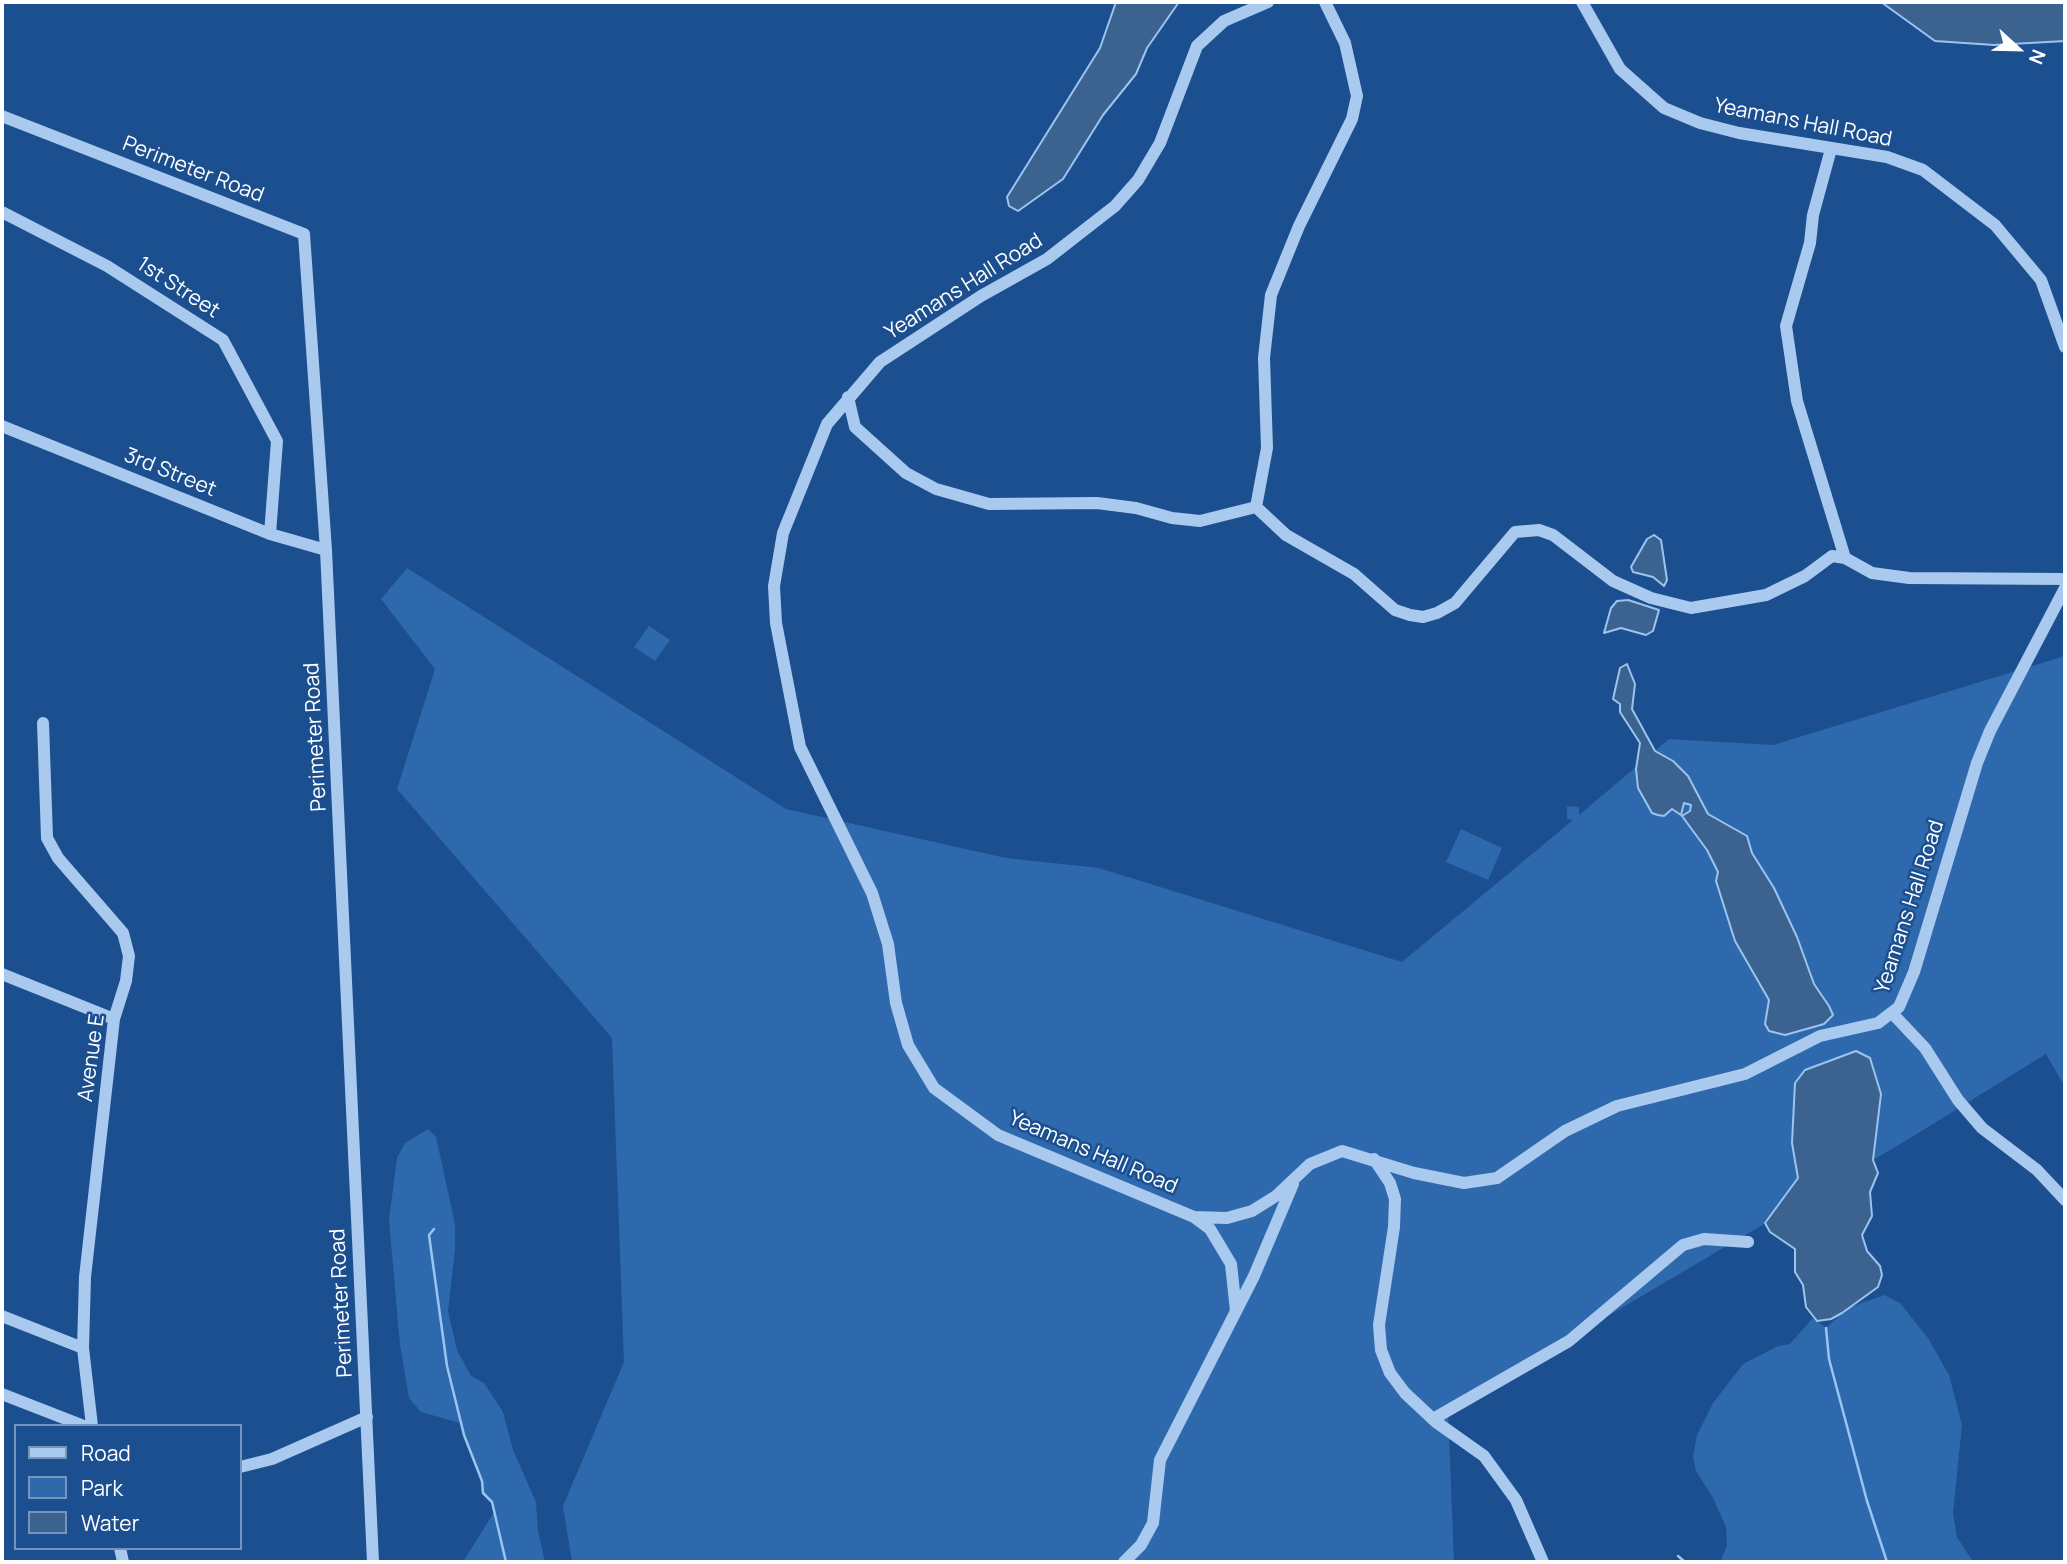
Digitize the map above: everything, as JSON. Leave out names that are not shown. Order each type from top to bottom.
[{"type":"street","name":"Yeamans Hall Road","points":[[1268,2],[1224,21],[1197,46],[1160,143],[1138,180],[1115,206],[1047,259],[970,302],[880,362],[848,397],[827,424],[783,533],[774,586],[776,623],[800,747],[872,894],[888,944],[896,1003],[908,1045],[934,1088],[998,1135],[1194,1217],[1227,1218],[1252,1211],[1310,1164],[1342,1151],[1414,1173],[1464,1183],[1497,1178],[1565,1131],[1617,1106],[1745,1074],[1819,1036],[1878,1023],[1899,1007],[1914,972],[1977,763],[1990,731],[2065,588]]},
{"type":"street","points":[[1256,507],[1267,448],[1264,358],[1271,295],[1299,226],[1352,120],[1357,96],[1345,43],[1325,2]]},
{"type":"street","name":"Yeamans Hall Road","points":[[1582,2],[1620,69],[1664,108],[1700,123],[1739,133],[1887,157],[1923,170],[1995,225],[2041,281],[2065,346]]},
{"type":"street","name":"Perimeter Road","points":[[2,116],[304,234],[326,550],[373,1562]]},
{"type":"street","points":[[1831,149],[1813,215],[1810,243],[1786,326],[1797,401],[1845,558]]},
{"type":"street","name":"1st Street","points":[[2,212],[107,266],[223,340],[277,441],[270,534]]},
{"type":"street","points":[[848,397],[855,427],[871,444],[906,473],[958,498],[989,504],[1097,503],[1200,521],[1256,507]]},
{"type":"street","name":"3rd Street","points":[[2,426],[270,534],[326,550]]},
{"type":"street","points":[[1256,507],[1286,535],[1354,574],[1395,610],[1423,617],[1455,603],[1515,532],[1539,530],[1553,536],[1612,581],[1651,598],[1691,608],[1766,595],[1805,576],[1832,556],[1845,558],[1872,573],[1909,578],[2065,579]]},
{"type":"street","name":"Avenue E","points":[[43,723],[47,838],[58,858],[123,933],[129,956],[126,982],[114,1019],[85,1277],[83,1348],[92,1424]]},
{"type":"street","points":[[2,975],[114,1019]]},
{"type":"street","points":[[1892,1013],[1925,1048],[1958,1100],[1982,1128],[2037,1170],[2065,1200]]},
{"type":"street","points":[[1373,1159],[1390,1183],[1395,1199],[1394,1227],[1379,1325],[1381,1350],[1390,1373],[1405,1393],[1433,1419],[1484,1456],[1516,1500],[1543,1562]]},
{"type":"street","points":[[1124,1562],[1141,1545],[1153,1523],[1160,1460],[1235,1315],[1296,1177]]},
{"type":"street","points":[[1194,1217],[1210,1229],[1231,1264],[1235,1315]]},
{"type":"street","points":[[1433,1419],[1569,1341],[1683,1245],[1704,1239],[1748,1242]]},
{"type":"street","points":[[2,1317],[83,1348]]},
{"type":"street","points":[[2,1394],[78,1424]]},
{"type":"street","points":[[242,1466],[272,1459],[367,1417]]},
{"type":"green space","points":[[407,568],[786,809],[1006,858],[1099,868],[1402,962],[1573,820],[1567,819],[1567,806],[1579,807],[1579,815],[1669,739],[1773,745],[2065,656],[2065,1087],[2046,1054],[1907,1140],[1448,1410],[1454,1562],[572,1562],[563,1506],[624,1362],[612,1038],[397,789],[435,669],[381,599]]},
{"type":"green space","points":[[649,626],[670,640],[655,661],[634,647]]},
{"type":"green space","points":[[1461,829],[1502,848],[1488,880],[1446,862]]},
{"type":"green space","points":[[428,1129],[436,1137],[455,1224],[448,1311],[457,1350],[471,1376],[484,1383],[503,1412],[513,1450],[536,1502],[538,1531],[545,1562],[463,1562],[494,1512],[492,1502],[483,1493],[482,1481],[460,1423],[421,1412],[409,1398],[400,1345],[389,1220],[397,1158],[405,1143]]},
{"type":"green space","points":[[1884,1295],[1900,1303],[1928,1338],[1949,1375],[1962,1425],[1953,1513],[1957,1537],[1973,1562],[1720,1562],[1727,1546],[1726,1527],[1713,1498],[1696,1471],[1693,1457],[1697,1435],[1713,1403],[1743,1364],[1778,1346],[1790,1344],[1813,1318],[1826,1328],[1848,1308]]},
{"type":"water","points":[[1116,2],[1179,2],[1147,48],[1136,74],[1103,115],[1063,179],[1018,211],[1009,206],[1007,197],[1100,48]]},
{"type":"water","points":[[1881,2],[2065,2],[2065,41],[1994,45],[1935,41]]},
{"type":"water","points":[[1654,535],[1661,540],[1667,580],[1664,586],[1653,577],[1633,572],[1631,567],[1647,539]]},
{"type":"water","points":[[1628,600],[1659,610],[1653,631],[1646,635],[1621,628],[1604,633],[1611,608],[1617,601]]},
{"type":"water","points":[[1627,664],[1635,684],[1632,709],[1655,751],[1673,761],[1688,776],[1708,814],[1747,836],[1752,853],[1774,888],[1797,937],[1814,984],[1833,1015],[1824,1024],[1785,1035],[1769,1031],[1765,1024],[1769,1000],[1735,941],[1716,881],[1718,872],[1707,850],[1682,816],[1690,811],[1691,805],[1684,803],[1681,815],[1672,809],[1664,816],[1658,815],[1652,813],[1638,788],[1636,769],[1640,743],[1620,712],[1620,704],[1613,699],[1620,668]]},
{"type":"water","points":[[1856,1051],[1870,1058],[1881,1094],[1873,1160],[1878,1173],[1870,1192],[1872,1216],[1862,1235],[1867,1251],[1880,1266],[1882,1275],[1878,1287],[1842,1313],[1831,1319],[1817,1321],[1806,1307],[1803,1285],[1795,1272],[1795,1249],[1770,1232],[1765,1223],[1798,1178],[1792,1143],[1795,1083],[1805,1070]]},
{"type":"waterway","points":[[434,1229],[429,1235],[447,1366],[464,1435],[482,1481],[483,1493],[492,1502],[506,1562]]},
{"type":"waterway","points":[[1826,1328],[1829,1359],[1867,1501],[1887,1562]]},
{"type":"waterway","points":[[1678,1556],[1685,1562]]}]
